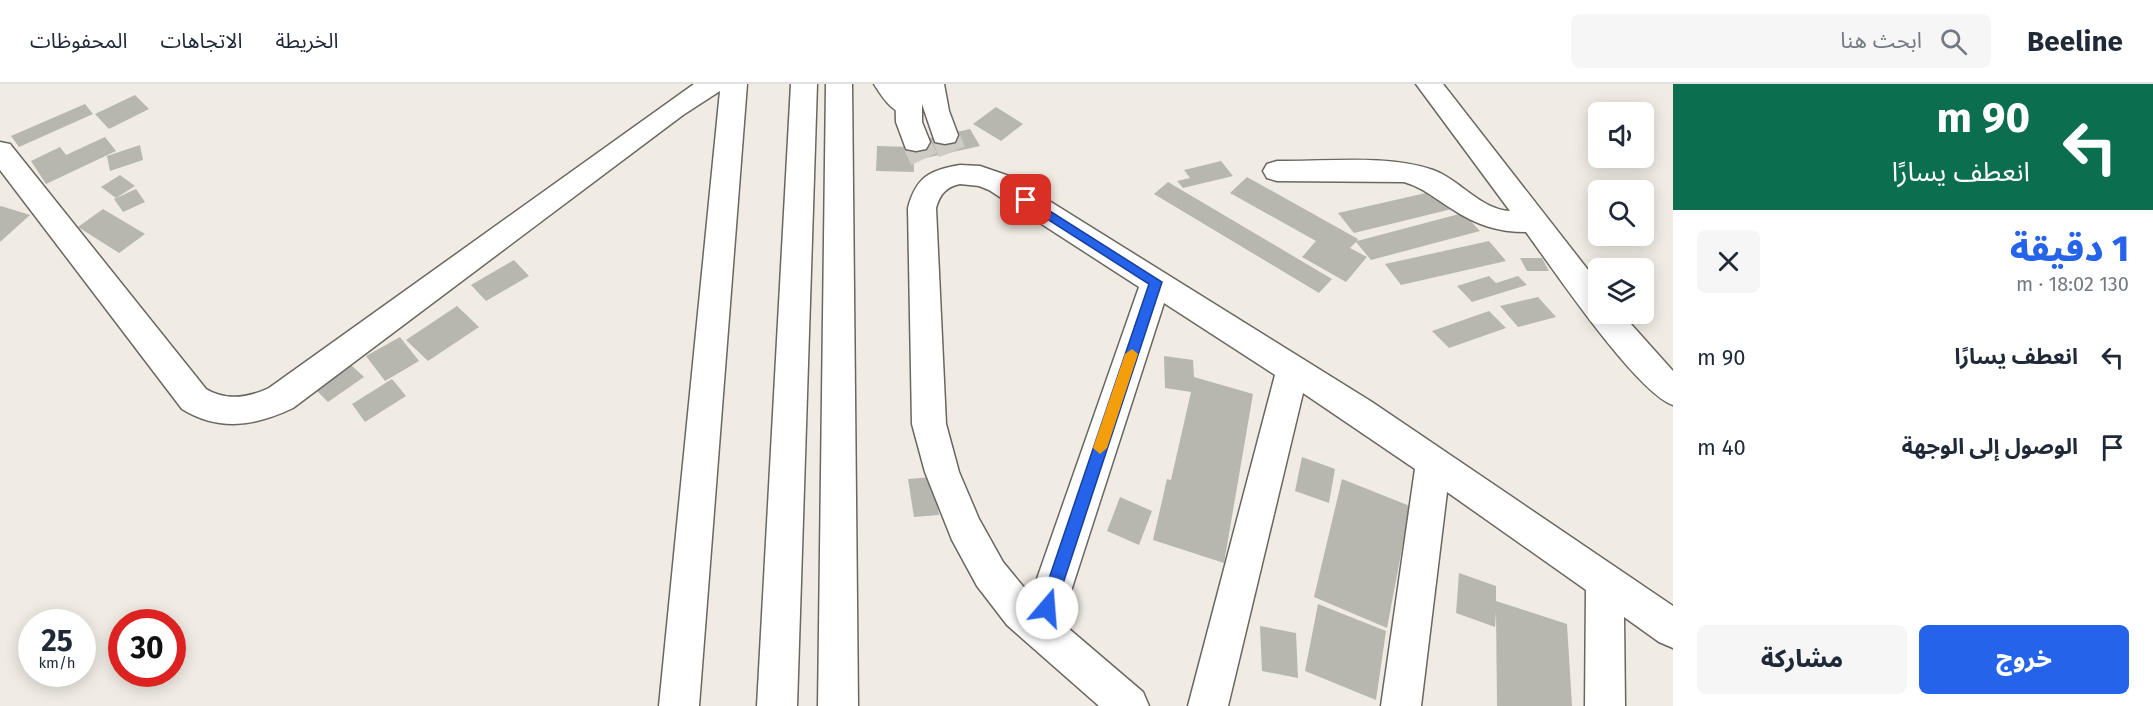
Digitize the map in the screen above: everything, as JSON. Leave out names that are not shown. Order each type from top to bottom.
[{"type":"main road","points":[[0,151],[194,399],[213,410],[239,411],[267,405],[281,398],[674,109],[713,84]]},
{"type":"main road","points":[[679,706],[734,84]]},
{"type":"main road","points":[[777,706],[804,84]]},
{"type":"main road","points":[[838,706],[839,84]]},
{"type":"main road","points":[[887,84],[908,96],[940,157],[999,183],[1293,369],[1673,629]]},
{"type":"main road","points":[[931,84],[940,157],[922,208],[929,424],[942,472],[965,528],[990,574],[1020,612],[1129,706]]},
{"type":"main road","points":[[1430,84],[1588,292]]},
{"type":"main road","points":[[1276,171],[1404,172],[1426,178],[1465,204],[1500,221],[1535,222]]},
{"type":"main road","points":[[1039,630],[1156,282]]},
{"type":"main road","points":[[1613,324],[1673,391]]},
{"type":"main road","points":[[1208,706],[1293,369]]},
{"type":"main road","points":[[1401,706],[1433,463]]},
{"type":"main road","points":[[1605,582],[1605,706]]},
{"type":"building","points":[[135,95],[149,109],[109,129],[95,114]]},
{"type":"building","points":[[85,104],[93,114],[19,147],[11,136]]},
{"type":"building","points":[[996,107],[1023,124],[1001,141],[973,124]]},
{"type":"building","points":[[970,129],[980,146],[921,159],[912,142]]},
{"type":"building","points":[[105,137],[116,151],[46,184],[31,161],[60,147],[66,155]]},
{"type":"building","points":[[140,145],[143,160],[110,171],[107,156]]},
{"type":"building","points":[[877,146],[913,147],[914,172],[876,171]]},
{"type":"building","points":[[1221,161],[1233,176],[1183,188],[1177,181],[1190,178],[1184,170]]},
{"type":"building","points":[[120,175],[135,186],[116,198],[101,187]]},
{"type":"building","points":[[1247,177],[1358,239],[1357,241],[1463,213],[1480,231],[1371,260],[1356,242],[1350,248],[1367,257],[1346,282],[1302,257],[1316,241],[1230,193]]},
{"type":"building","points":[[1168,182],[1332,279],[1319,293],[1154,194]]},
{"type":"building","points":[[136,189],[145,202],[123,212],[114,199]]},
{"type":"building","points":[[1439,190],[1456,208],[1354,233],[1338,213]]},
{"type":"building","points":[[0,207],[30,215],[0,242]]},
{"type":"building","points":[[103,209],[145,234],[119,253],[78,227]]},
{"type":"building","points":[[1489,241],[1506,261],[1401,285],[1385,264]]},
{"type":"building","points":[[1520,258],[1542,258],[1549,271],[1527,271]]},
{"type":"building","points":[[514,260],[529,276],[486,301],[471,285]]},
{"type":"building","points":[[1489,276],[1496,283],[1518,276],[1527,285],[1472,302],[1457,286]]},
{"type":"building","points":[[1538,297],[1556,317],[1518,327],[1500,306]]},
{"type":"building","points":[[457,306],[479,327],[428,361],[406,340]]},
{"type":"building","points":[[1489,311],[1506,328],[1449,348],[1432,331]]},
{"type":"building","points":[[400,337],[419,361],[385,381],[366,356]]},
{"type":"building","points":[[1164,356],[1193,360],[1194,377],[1253,394],[1224,563],[1153,540],[1167,479],[1171,480],[1191,392],[1165,388]]},
{"type":"building","points":[[351,365],[364,377],[328,402],[316,390]]},
{"type":"building","points":[[392,379],[406,396],[365,422],[352,404]]},
{"type":"building","points":[[1302,457],[1335,469],[1329,503],[1295,491]]},
{"type":"building","points":[[933,477],[939,515],[914,517],[908,479]]},
{"type":"building","points":[[1342,479],[1410,506],[1387,628],[1314,597]]},
{"type":"building","points":[[1120,497],[1152,511],[1139,545],[1107,531]]},
{"type":"building","points":[[1459,573],[1496,586],[1496,601],[1567,624],[1572,706],[1497,706],[1496,612],[1495,627],[1456,613]]},
{"type":"building","points":[[1318,604],[1386,631],[1376,700],[1305,671]]},
{"type":"building","points":[[1260,626],[1296,633],[1298,678],[1262,671]]},
{"type":"tunnel","points":[[945,135],[952,152]]},
{"type":"tunnel","points":[[916,142],[924,159]]},
{"type":"slow traffic","points":[[1100,448],[1132,354]]},
{"type":"route","points":[[1026,200],[1156,282],[1047,608]]}]
